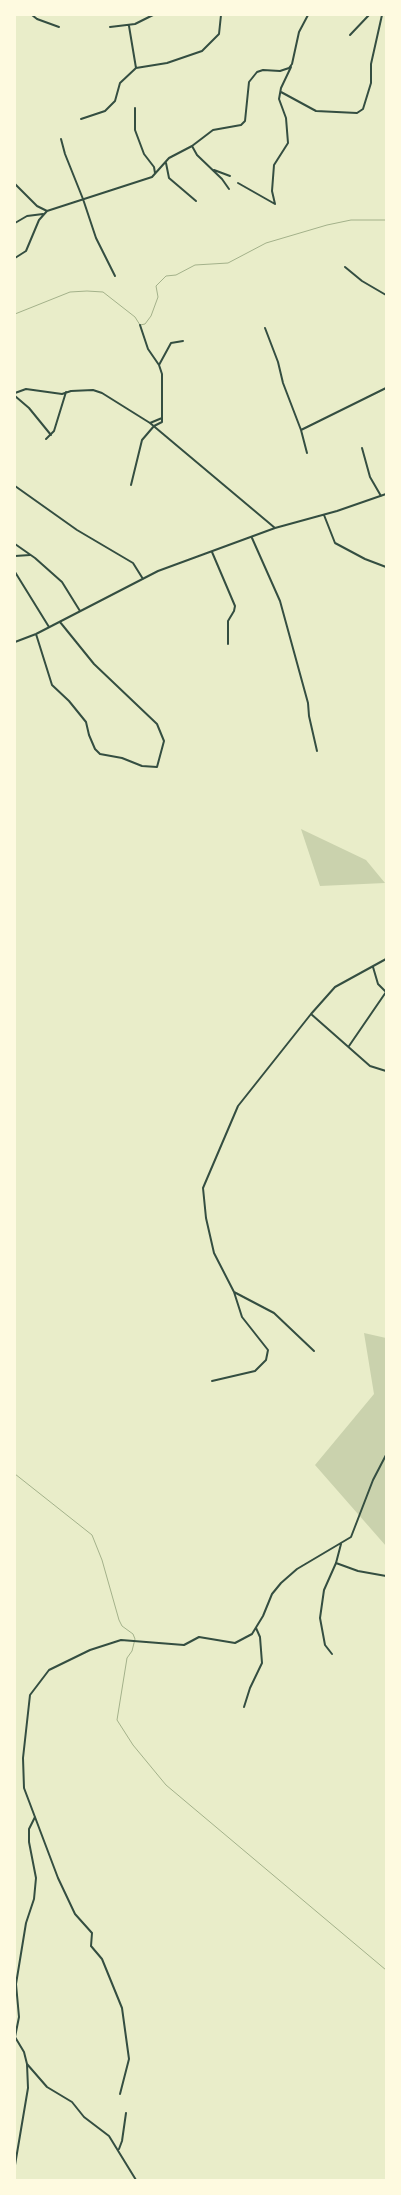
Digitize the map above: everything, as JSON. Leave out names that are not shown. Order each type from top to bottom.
[{"type":"street","points":[[32,15],[37,19],[59,27]]},
{"type":"street","points":[[110,27],[128,26],[153,15]]},
{"type":"street","points":[[81,119],[105,111],[115,101],[120,83],[136,68],[175,61],[202,51],[219,34],[221,15]]},
{"type":"street","points":[[238,183],[275,204],[272,191],[274,165],[288,142],[286,118],[280,99],[281,92],[292,64],[299,32],[308,15]]},
{"type":"street","points":[[350,35],[369,15]]},
{"type":"street","points":[[281,92],[316,111],[357,113],[363,109],[371,83],[371,64],[382,15]]},
{"type":"street","points":[[128,26],[136,68]]},
{"type":"street","points":[[15,258],[26,251],[43,214],[47,210],[155,174],[170,158],[192,146],[213,130],[241,125],[244,121],[249,82],[256,72],[263,70],[280,71],[289,68],[292,64]]},
{"type":"street","points":[[135,108],[135,130],[144,154],[154,167],[155,174]]},
{"type":"street","points":[[61,139],[64,154],[83,199],[96,238],[116,276]]},
{"type":"street","points":[[192,146],[197,155],[222,179],[229,189]]},
{"type":"street","points":[[166,163],[169,178],[196,201]]},
{"type":"street","points":[[212,170],[230,176]]},
{"type":"street","points":[[15,184],[37,206],[47,210]]},
{"type":"street","points":[[15,223],[28,216],[43,214]]},
{"type":"street","points":[[345,267],[362,281],[386,295]]},
{"type":"street","points":[[131,485],[142,440],[154,426],[162,422],[162,374],[159,364],[148,349],[140,325]]},
{"type":"street","points":[[265,328],[307,452]]},
{"type":"street","points":[[159,364],[171,343],[183,341]]},
{"type":"street","points":[[301,430],[386,388]]},
{"type":"street","points":[[51,434],[15,394],[26,389],[62,394],[93,390],[102,393],[154,426],[275,528]]},
{"type":"street","points":[[46,439],[51,434],[66,392]]},
{"type":"street","points":[[150,423],[162,418]]},
{"type":"street","points":[[362,448],[370,477],[381,496]]},
{"type":"street","points":[[15,486],[77,530],[133,563],[143,579]]},
{"type":"street","points":[[15,642],[36,634],[158,571],[275,528],[324,515],[386,494]]},
{"type":"street","points":[[324,515],[335,543],[365,560],[386,567]]},
{"type":"street","points":[[252,538],[280,601],[308,703],[317,751]]},
{"type":"street","points":[[15,544],[62,582],[80,611]]},
{"type":"street","points":[[212,552],[235,606],[228,621],[228,644]]},
{"type":"street","points":[[15,556],[30,555]]},
{"type":"street","points":[[15,572],[49,627]]},
{"type":"street","points":[[36,634],[52,685],[69,701],[86,722],[95,749],[100,754],[117,756],[142,766],[157,767],[164,741],[157,724],[94,664],[59,622]]},
{"type":"street","points":[[212,1381],[255,1371],[267,1357],[266,1346],[242,1317],[234,1292],[214,1253],[206,1218],[203,1188],[238,1106],[311,1014],[334,987],[386,959]]},
{"type":"street","points":[[348,1046],[386,992],[378,984],[373,967]]},
{"type":"street","points":[[311,1014],[370,1066],[386,1071]]},
{"type":"street","points":[[234,1292],[274,1313],[314,1351]]},
{"type":"street","points":[[120,2094],[129,2059],[122,2008],[102,1959],[91,1946],[92,1933],[75,1914],[58,1878],[24,1788],[23,1758],[27,1707],[30,1695],[49,1670],[90,1650],[121,1640],[184,1645],[200,1637],[235,1643],[252,1634],[264,1616],[272,1594],[281,1583],[297,1569],[351,1537],[373,1480],[386,1455]]},
{"type":"street","points":[[332,1654],[325,1645],[320,1618],[324,1590],[336,1563],[341,1544]]},
{"type":"street","points":[[336,1563],[358,1571],[386,1576]]},
{"type":"street","points":[[244,1707],[250,1688],[262,1663],[260,1637],[256,1628]]},
{"type":"street","points":[[15,2165],[28,2088],[27,2064],[24,2052],[15,2037],[19,2017],[16,1984],[26,1924],[34,1899],[36,1878],[28,1842],[29,1829],[35,1817]]},
{"type":"street","points":[[27,2064],[47,2087],[72,2102],[84,2116],[109,2136],[136,2180]]},
{"type":"street","points":[[119,2150],[126,2113]]},
{"type":"green space","points":[[301,829],[366,860],[385,883],[320,886]]},
{"type":"green space","points":[[364,1333],[386,1338],[386,1546],[315,1465],[374,1394]]},
{"type":"waterway","points":[[15,314],[70,292],[103,292],[135,317],[140,325],[145,324],[151,316],[158,297],[156,286],[166,276],[176,275],[195,265],[228,263],[266,243],[327,225],[351,220],[386,220]]},
{"type":"waterway","points":[[15,1474],[92,1535],[102,1560],[119,1620],[122,1626],[133,1634],[135,1639],[132,1651],[127,1658],[117,1720],[133,1745],[166,1785],[386,1970]]}]
